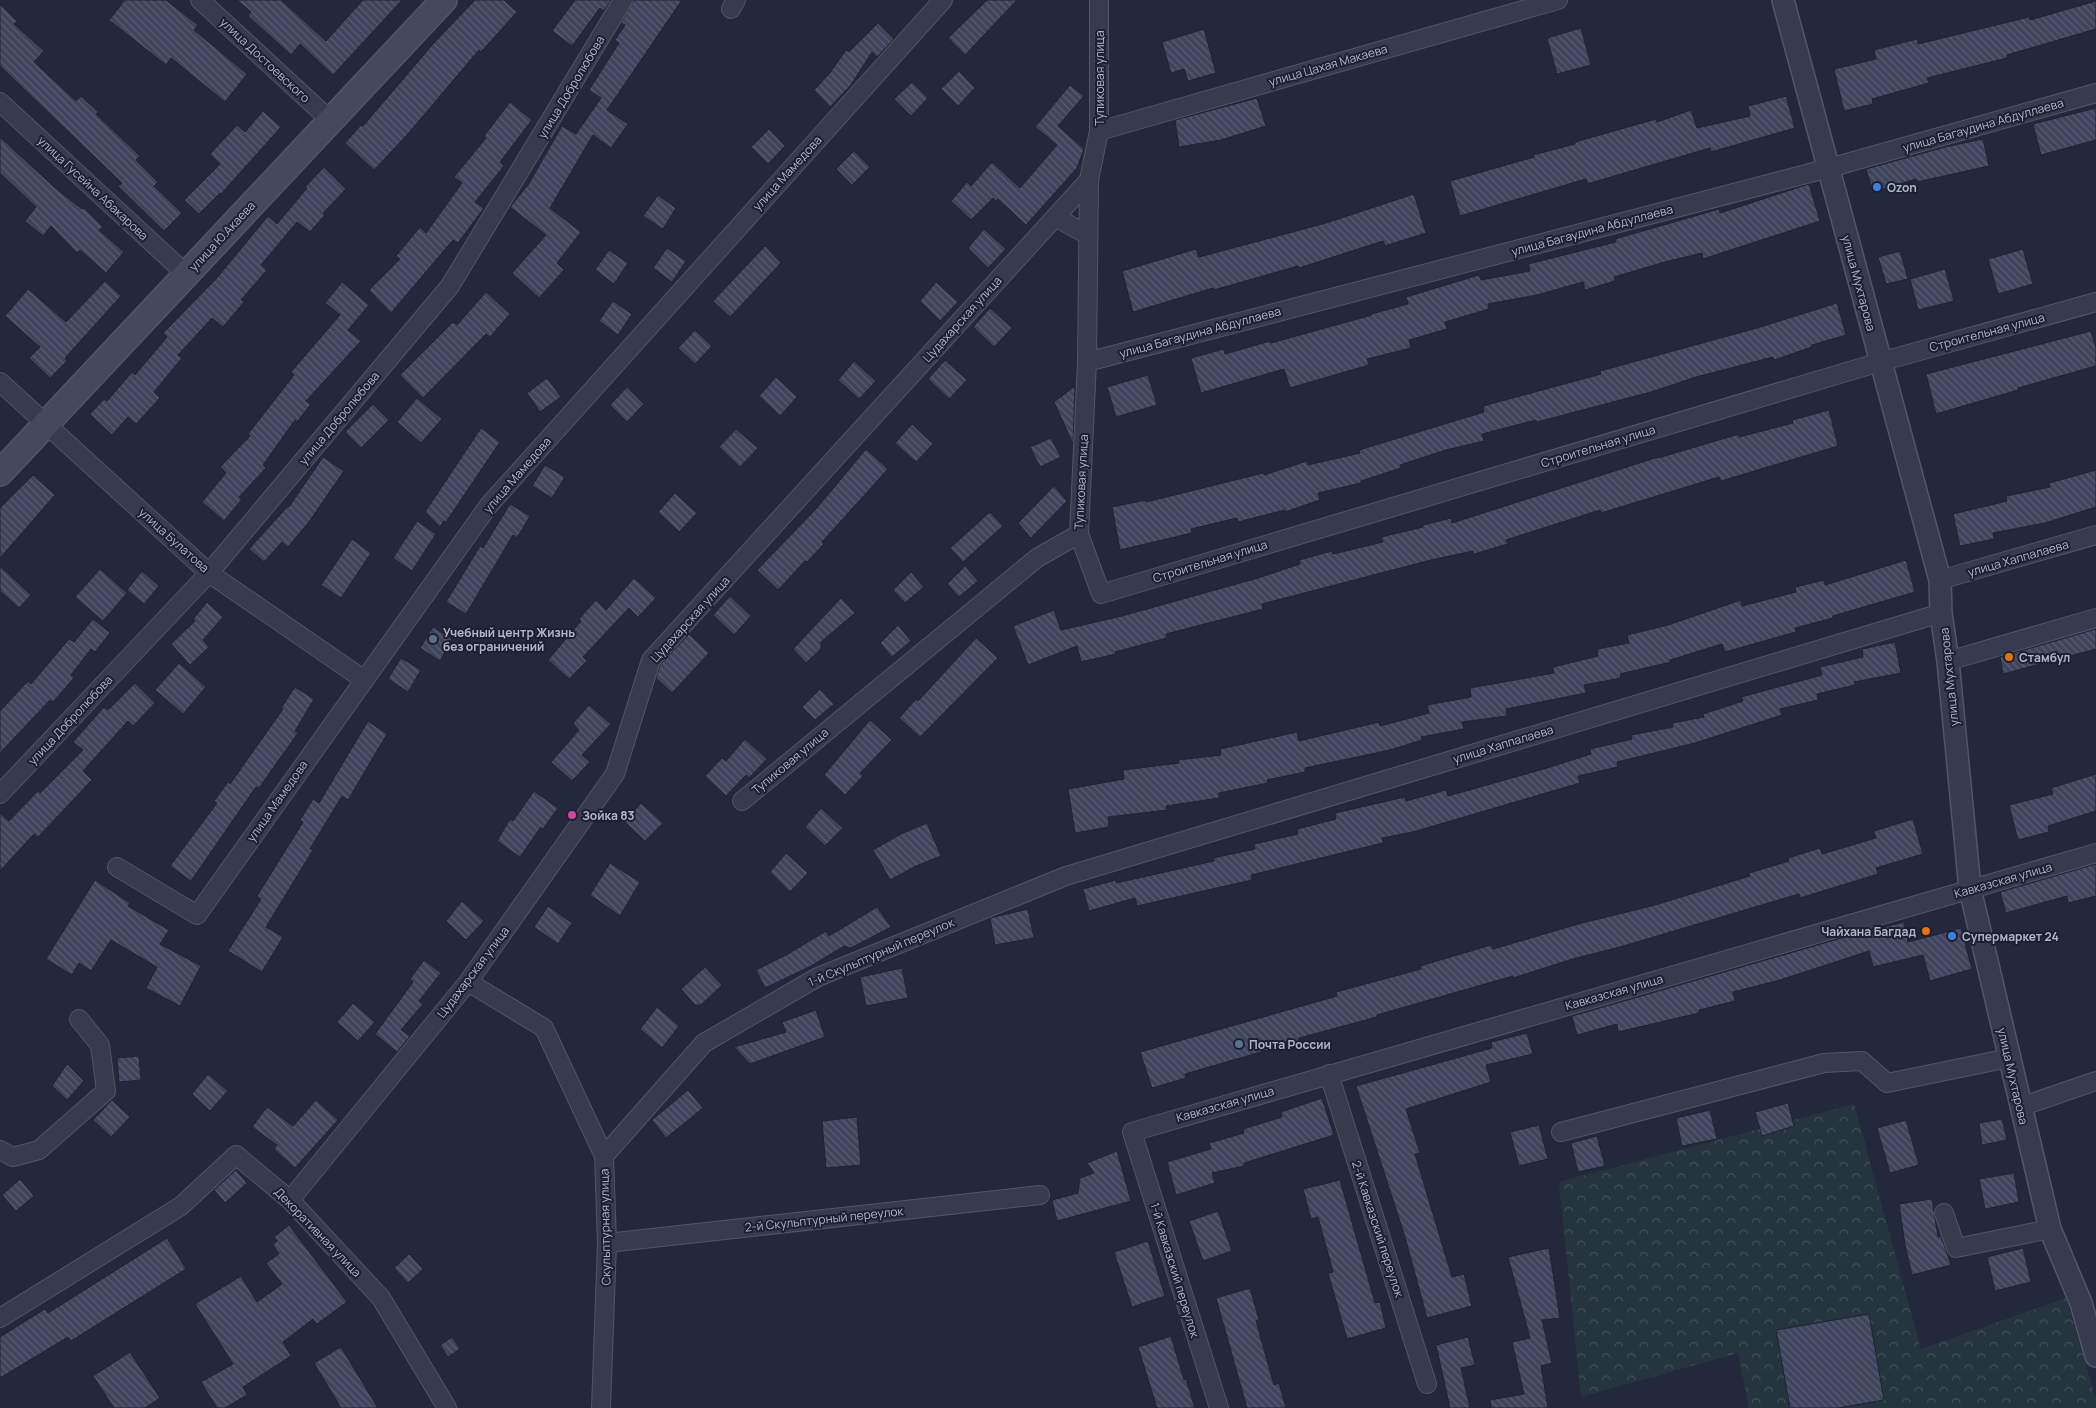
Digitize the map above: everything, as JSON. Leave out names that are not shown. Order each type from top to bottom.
[{"type":"main road","name":"улица Ю.Акаева","points":[[0,473],[444,0]]},
{"type":"street","name":"улица Достоевского","points":[[200,0],[331,121]]},
{"type":"street","name":"улица Добролюбова","points":[[0,794],[209,573],[450,286],[623,0]]},
{"type":"street","name":"улица Мамедова","points":[[117,868],[197,915],[363,679],[489,505],[943,0]]},
{"type":"street","name":"Тупиковая улица","points":[[742,801],[1037,558],[1079,534],[1087,362],[1089,180],[1099,131],[1099,0]]},
{"type":"street","name":"улица Цахая Макаева","points":[[1099,131],[1558,0]]},
{"type":"street","name":"улица Мухтарова","points":[[1783,0],[1940,580],[1941,613],[1948,662],[1970,889],[2050,1229],[2088,1301],[2096,1356]]},
{"type":"street","name":"улица Багаудина Абдуллаева","points":[[1087,362],[1829,168],[2096,93]]},
{"type":"street","name":"улица Гусейна Абакарова","points":[[0,102],[186,274]]},
{"type":"street","name":"Цудахарская улица","points":[[290,1200],[468,982],[615,774],[651,660],[1089,180]]},
{"type":"street","points":[[1055,217],[1088,235]]},
{"type":"street","name":"Строительная улица","points":[[1079,534],[1101,594],[1880,362],[2096,302]]},
{"type":"street","name":"улица Булатова","points":[[0,382],[209,573],[363,679]]},
{"type":"street","name":"улица Хаппалаева","points":[[1940,580],[2096,535]]},
{"type":"street","name":"улица Хаппалаева","points":[[1066,876],[1941,613]]},
{"type":"street","points":[[1948,662],[2096,618]]},
{"type":"street","name":"Кавказская улица","points":[[1132,1132],[2096,853]]},
{"type":"street","name":"1-й Скульптурный переулок","points":[[604,1156],[704,1043],[818,977],[1066,876]]},
{"type":"street","name":"Скульптурная улица","points":[[468,982],[544,1028],[604,1156],[607,1243],[601,1408]]},
{"type":"street","points":[[0,1150],[13,1157],[39,1150],[106,1090],[100,1045],[79,1019]]},
{"type":"street","points":[[1561,1132],[1824,1063],[1862,1061],[1887,1083],[2009,1058]]},
{"type":"street","name":"2-й Кавказский переулок","points":[[1329,1074],[1427,1384]]},
{"type":"street","points":[[2020,1107],[2096,1081]]},
{"type":"street","name":"1-й Кавказский переулок","points":[[1132,1132],[1219,1408]]},
{"type":"street","name":"Декоративная улица","points":[[0,1318],[181,1206],[236,1155],[290,1200],[381,1298],[447,1408]]},
{"type":"street","name":"2-й Скульптурный переулок","points":[[607,1243],[1040,1194]]},
{"type":"street","points":[[1944,1213],[1956,1248],[2050,1229]]},
{"type":"green space","points":[[1854,1104],[1921,1349],[2066,1298],[2096,1399],[2096,1408],[1749,1408],[1738,1353],[1581,1397],[1559,1182]]},
{"type":"building","points":[[125,0],[166,0],[198,25],[194,30],[247,74],[225,102],[171,58],[166,65],[109,20]]},
{"type":"building","points":[[237,0],[281,0],[326,41],[363,0],[402,0],[333,75],[300,44],[291,55],[248,16],[251,12]]},
{"type":"building","points":[[475,0],[504,0],[517,12],[481,52],[479,50],[407,135],[374,170],[345,143],[361,125],[363,126],[433,44]]},
{"type":"building","points":[[575,0],[611,0],[604,11],[600,8],[572,46],[552,31]]},
{"type":"building","points":[[634,0],[682,0],[607,110],[628,124],[611,148],[593,135],[550,208],[581,232],[557,263],[564,270],[539,298],[512,273],[546,235],[510,207],[528,185],[562,126],[576,134],[601,98],[589,90],[619,43],[615,40],[625,25],[621,23]]},
{"type":"building","points":[[987,0],[1017,0],[965,55],[948,38]]},
{"type":"building","points":[[2096,1],[2096,29],[2007,55],[2007,58],[1927,78],[1929,83],[1872,99],[1873,104],[1844,111],[1834,69],[1876,59],[1874,50],[1917,39],[1918,44],[2029,17],[2030,20]]},
{"type":"building","points":[[0,4],[17,21],[14,24],[44,51],[34,62],[76,101],[81,96],[98,112],[96,114],[140,156],[136,160],[158,182],[154,186],[182,213],[164,231],[118,186],[122,183],[0,66]]},
{"type":"building","points":[[878,23],[894,39],[877,57],[872,52],[851,85],[830,107],[814,90],[829,74],[846,50],[849,52]]},
{"type":"building","points":[[1581,28],[1591,65],[1557,74],[1547,38]]},
{"type":"building","points":[[1204,29],[1216,73],[1188,81],[1184,69],[1171,73],[1162,42]]},
{"type":"building","points":[[959,71],[975,88],[958,106],[941,89]]},
{"type":"building","points":[[912,82],[928,98],[911,116],[894,99]]},
{"type":"building","points":[[1070,85],[1084,96],[1058,126],[1084,149],[1077,168],[1026,225],[998,199],[996,201],[993,198],[971,220],[951,201],[967,182],[971,186],[992,162],[1020,188],[1057,145],[1035,127]]},
{"type":"building","points":[[1786,96],[1795,128],[1711,152],[1710,148],[1587,184],[1586,179],[1460,216],[1450,181],[1534,157],[1533,155],[1575,144],[1575,142],[1656,119],[1657,122],[1691,110],[1697,128],[1750,116],[1748,106]]},
{"type":"building","points":[[1257,98],[1266,126],[1221,140],[1179,147],[1175,120]]},
{"type":"building","points":[[510,102],[532,120],[500,162],[504,166],[475,202],[484,208],[458,243],[453,240],[391,313],[369,290],[400,259],[396,256],[420,227],[426,233],[462,183],[454,177],[486,138],[484,136]]},
{"type":"building","points":[[2096,108],[2096,140],[2041,155],[2033,124]]},
{"type":"building","points":[[263,111],[281,127],[221,194],[199,214],[184,200],[220,164],[210,154],[237,125],[245,132]]},
{"type":"building","points":[[769,129],[785,146],[768,164],[751,147]]},
{"type":"building","points":[[0,137],[54,187],[82,209],[84,208],[103,227],[99,230],[124,252],[106,273],[80,250],[77,253],[51,226],[43,236],[25,221],[36,207],[0,173]]},
{"type":"building","points":[[1983,139],[1989,166],[1917,182],[1916,179],[1873,192],[1866,169],[1945,147]]},
{"type":"building","points":[[854,151],[870,167],[852,185],[836,169]]},
{"type":"building","points":[[324,167],[346,189],[323,213],[325,215],[310,232],[297,222],[261,265],[267,270],[241,300],[244,302],[223,327],[212,318],[178,355],[182,358],[154,392],[160,398],[136,424],[128,417],[112,435],[90,414],[104,399],[107,401],[132,372],[135,375],[167,337],[163,333],[216,279],[268,216],[277,224],[307,188],[305,187]]},
{"type":"building","points":[[1809,184],[1820,221],[1703,259],[1702,253],[1665,262],[1614,277],[1615,281],[1585,290],[1583,282],[1537,295],[1488,304],[1489,309],[1445,322],[1447,329],[1409,340],[1411,348],[1367,359],[1369,365],[1290,388],[1284,369],[1201,393],[1191,358],[1224,349],[1225,354],[1372,315],[1408,304],[1406,297],[1479,275],[1481,280],[1530,271],[1528,264],[1616,242],[1615,239],[1719,209],[1720,213]]},
{"type":"building","points":[[1414,194],[1426,233],[1385,246],[1383,241],[1299,268],[1298,266],[1214,290],[1213,288],[1133,312],[1122,271],[1196,249],[1199,257],[1326,223]]},
{"type":"building","points":[[658,195],[676,208],[663,229],[643,216]]},
{"type":"building","points":[[984,229],[1006,249],[988,268],[968,248]]},
{"type":"building","points":[[765,246],[781,263],[730,317],[713,301]]},
{"type":"building","points":[[667,248],[686,261],[672,282],[653,268]]},
{"type":"building","points":[[2023,249],[2033,284],[1998,294],[1988,259]]},
{"type":"building","points":[[609,250],[628,263],[614,284],[595,270]]},
{"type":"building","points":[[1900,251],[1908,279],[1886,284],[1878,257]]},
{"type":"building","points":[[1945,269],[1954,301],[1918,310],[1910,279]]},
{"type":"building","points":[[105,281],[121,296],[65,358],[67,361],[50,378],[29,358],[40,347],[5,316],[28,289],[66,322]]},
{"type":"building","points":[[342,282],[369,305],[348,330],[361,341],[306,401],[311,404],[297,422],[295,420],[263,465],[266,468],[239,497],[242,499],[224,521],[202,502],[226,473],[220,467],[250,436],[248,434],[294,375],[291,372],[340,315],[325,303]]},
{"type":"building","points":[[936,282],[958,302],[940,321],[920,301]]},
{"type":"building","points":[[486,292],[510,314],[490,337],[486,334],[423,398],[400,375],[453,322],[457,325]]},
{"type":"building","points":[[613,301],[632,314],[618,335],[599,321]]},
{"type":"building","points":[[1837,303],[1846,335],[1812,345],[1812,347],[1774,360],[1773,357],[1696,377],[1651,392],[1537,422],[1536,420],[1482,434],[1484,441],[1446,450],[1400,465],[1401,468],[1361,481],[1361,483],[1318,493],[1320,500],[1285,512],[1285,510],[1238,522],[1237,518],[1191,529],[1192,533],[1120,550],[1112,507],[1146,500],[1146,502],[1263,473],[1264,475],[1307,461],[1308,465],[1360,453],[1359,450],[1484,412],[1483,406],[1601,374],[1600,371],[1757,328]]},
{"type":"building","points":[[990,308],[1012,328],[994,347],[973,327]]},
{"type":"building","points":[[695,330],[712,346],[695,364],[678,348]]},
{"type":"building","points":[[2091,331],[2096,348],[2096,366],[1936,414],[1926,374]]},
{"type":"building","points":[[945,360],[967,380],[949,399],[928,379]]},
{"type":"building","points":[[854,361],[876,381],[859,399],[838,380]]},
{"type":"building","points":[[1148,375],[1157,405],[1116,417],[1107,387]]},
{"type":"building","points":[[776,377],[797,397],[780,416],[759,396]]},
{"type":"building","points":[[547,378],[561,397],[540,412],[527,393]]},
{"type":"building","points":[[1075,386],[1073,444],[1054,402]]},
{"type":"building","points":[[627,387],[644,404],[627,422],[610,405]]},
{"type":"building","points":[[417,398],[442,419],[421,443],[397,422]]},
{"type":"building","points":[[373,404],[389,420],[361,448],[345,432]]},
{"type":"building","points":[[1829,410],[1838,446],[1721,481],[1719,477],[1601,513],[1600,510],[1506,540],[1508,544],[1474,554],[1473,551],[1431,560],[1262,604],[1263,609],[1166,634],[1167,638],[1115,652],[1116,654],[1081,662],[1077,646],[1028,665],[1013,626],[1054,610],[1061,630],[1122,616],[1258,578],[1300,564],[1299,560],[1332,551],[1333,554],[1383,542],[1381,537],[1451,518],[1452,523],[1658,457],[1739,434],[1739,437],[1793,423],[1792,420]]},
{"type":"building","points":[[912,424],[933,444],[916,462],[895,443]]},
{"type":"building","points":[[481,428],[500,442],[446,522],[444,521],[440,527],[425,512]]},
{"type":"building","points":[[736,429],[758,448],[740,467],[719,447]]},
{"type":"building","points":[[1051,438],[1061,457],[1040,467],[1030,447]]},
{"type":"building","points":[[866,449],[888,469],[822,542],[824,544],[778,590],[757,570],[816,509]]},
{"type":"building","points":[[323,457],[344,471],[309,522],[288,547],[282,542],[264,562],[249,549],[289,507]]},
{"type":"building","points":[[545,465],[565,477],[552,498],[532,486]]},
{"type":"building","points":[[2096,470],[2096,507],[2045,523],[1993,533],[1994,539],[1960,546],[1953,514],[2007,501],[2006,496],[2050,487],[2049,483]]},
{"type":"building","points":[[33,475],[55,495],[0,558],[0,508]]},
{"type":"building","points":[[1054,486],[1067,501],[1031,538],[1018,523]]},
{"type":"building","points":[[675,493],[697,513],[679,532],[658,512]]},
{"type":"building","points":[[510,504],[530,516],[517,538],[513,535],[466,614],[446,602],[480,546],[483,548]]},
{"type":"building","points":[[990,512],[1003,526],[963,562],[950,548]]},
{"type":"building","points":[[417,521],[436,534],[412,571],[393,558]]},
{"type":"building","points":[[352,539],[371,553],[341,598],[321,585]]},
{"type":"building","points":[[1906,560],[1915,592],[1795,628],[1796,632],[1725,652],[1722,644],[1670,660],[1671,662],[1620,674],[1621,678],[1584,685],[1586,693],[1506,709],[1507,716],[1462,722],[1464,729],[1421,737],[1422,740],[1390,750],[1305,768],[1305,772],[1267,780],[1268,783],[1219,793],[1219,798],[1166,806],[1167,810],[1108,817],[1109,827],[1075,833],[1068,789],[1124,779],[1123,770],[1179,763],[1178,760],[1221,755],[1220,749],[1297,732],[1299,741],[1379,722],[1380,726],[1429,713],[1427,705],[1471,697],[1470,688],[1554,673],[1553,667],[1598,656],[1597,649],[1629,643],[1627,635],[1668,625],[1741,600],[1742,606],[1796,592],[1795,587],[1824,580],[1825,585]]},
{"type":"building","points":[[0,566],[31,595],[19,608],[0,591]]},
{"type":"building","points":[[965,566],[978,581],[959,597],[947,584]]},
{"type":"building","points":[[100,569],[127,593],[103,621],[75,597]]},
{"type":"building","points":[[142,571],[159,586],[144,604],[127,590]]},
{"type":"building","points":[[911,572],[924,587],[905,603],[893,590]]},
{"type":"building","points":[[634,578],[656,598],[638,617],[629,608],[583,657],[587,661],[569,679],[548,660],[596,600],[606,610]]},
{"type":"building","points":[[730,596],[751,616],[734,635],[713,615]]},
{"type":"building","points":[[841,598],[855,613],[821,642],[821,649],[806,663],[793,649]]},
{"type":"building","points":[[207,602],[223,617],[203,640],[209,647],[190,665],[171,644],[195,621],[193,619]]},
{"type":"building","points":[[93,619],[110,633],[95,652],[91,649],[71,675],[74,678],[53,702],[50,700],[0,753],[0,711],[28,681],[31,684],[69,639],[74,642]]},
{"type":"building","points":[[898,625],[911,641],[892,657],[880,643]]},
{"type":"building","points":[[433,627],[452,639],[440,661],[420,648]]},
{"type":"building","points":[[2096,629],[2096,649],[2003,674],[2000,657]]},
{"type":"building","points":[[689,634],[709,653],[672,693],[656,678],[660,665]]},
{"type":"building","points":[[976,638],[998,658],[920,737],[899,718],[916,699],[918,701]]},
{"type":"building","points":[[1895,642],[1901,673],[1854,682],[1855,685],[1817,694],[1818,700],[1780,709],[1782,715],[1695,743],[1617,762],[1618,767],[1578,776],[1580,783],[1413,832],[1382,838],[1383,843],[1251,875],[1252,880],[1137,906],[1135,898],[1089,911],[1083,889],[1116,880],[1116,883],[1214,861],[1213,858],[1255,849],[1254,844],[1298,834],[1297,829],[1336,819],[1335,813],[1405,797],[1406,801],[1446,790],[1448,796],[1547,768],[1591,754],[1590,749],[1632,739],[1631,735],[1673,727],[1672,723],[1704,717],[1703,714],[1743,701],[1741,697],[1822,675],[1820,667],[1863,657],[1862,649]]},
{"type":"building","points":[[401,658],[421,670],[408,692],[388,679]]},
{"type":"building","points":[[179,663],[206,687],[183,714],[155,690]]},
{"type":"building","points":[[135,683],[155,703],[133,726],[128,721],[83,771],[92,780],[38,837],[34,834],[0,871],[0,813],[9,821],[38,791],[40,793],[83,750],[73,742],[104,707],[108,710]]},
{"type":"building","points":[[295,687],[314,699],[295,731],[298,733],[259,788],[256,787],[191,881],[170,866],[217,803],[214,801],[228,782],[230,784],[283,709],[281,708]]},
{"type":"building","points":[[820,689],[834,704],[815,720],[802,707]]},
{"type":"building","points":[[589,705],[611,724],[582,755],[590,762],[572,781],[551,762],[579,730],[573,723]]},
{"type":"building","points":[[870,720],[892,740],[860,773],[863,776],[845,795],[824,775]]},
{"type":"building","points":[[368,721],[387,734],[348,800],[342,796],[310,849],[313,850],[266,927],[283,937],[262,972],[228,951],[261,899],[257,896],[303,822],[300,820],[313,799],[319,803]]},
{"type":"building","points":[[745,739],[767,759],[749,778],[746,775],[726,796],[705,776],[722,758],[726,761]]},
{"type":"building","points":[[2096,774],[2096,811],[2048,826],[2049,832],[2018,840],[2009,805],[2053,794],[2051,788]]},
{"type":"building","points":[[534,791],[558,808],[543,829],[541,827],[520,857],[497,841],[510,819],[513,821]]},
{"type":"building","points":[[641,803],[663,823],[645,841],[625,822]]},
{"type":"building","points":[[821,808],[843,828],[825,846],[805,827]]},
{"type":"building","points":[[1913,819],[1923,854],[1876,868],[1878,874],[1800,898],[1799,894],[1513,978],[1513,976],[1377,1015],[1377,1017],[1299,1038],[1299,1041],[1185,1074],[1186,1078],[1152,1088],[1140,1052],[1337,996],[1336,992],[1421,969],[1420,966],[1491,945],[1493,949],[1582,923],[1655,905],[1750,876],[1749,873],[1789,861],[1788,858],[1820,848],[1822,854],[1876,838],[1874,831]]},
{"type":"building","points":[[927,823],[941,856],[916,866],[890,880],[873,850],[901,834]]},
{"type":"building","points":[[786,853],[808,873],[790,892],[770,872]]},
{"type":"building","points":[[610,863],[640,882],[620,916],[590,895]]},
{"type":"building","points":[[2096,864],[2096,896],[2068,903],[2067,896],[2006,913],[2000,892]]},
{"type":"building","points":[[95,880],[130,903],[128,906],[169,930],[160,944],[201,966],[180,1006],[146,988],[157,967],[111,940],[91,971],[79,963],[72,975],[46,959]]},
{"type":"building","points":[[462,901],[484,921],[466,940],[446,921]]},
{"type":"building","points":[[548,906],[572,923],[558,944],[534,927]]},
{"type":"building","points":[[877,907],[891,927],[851,948],[844,946],[811,966],[765,988],[756,970],[788,954],[826,931],[829,936]]},
{"type":"building","points":[[1028,909],[1034,938],[995,945],[990,918]]},
{"type":"building","points":[[1904,922],[1908,942],[1961,928],[1972,969],[1930,981],[1923,955],[1873,967],[1869,951],[1780,980],[1733,992],[1735,1001],[1699,1010],[1699,1013],[1618,1032],[1617,1024],[1577,1035],[1572,1016],[1852,935]]},
{"type":"building","points":[[424,960],[441,973],[419,1001],[423,1004],[401,1030],[410,1036],[397,1052],[375,1034],[413,982],[410,979]]},
{"type":"building","points":[[705,967],[722,985],[701,1005],[695,1005],[681,989]]},
{"type":"building","points":[[902,968],[908,998],[866,1006],[860,977]]},
{"type":"building","points":[[353,1003],[375,1022],[358,1041],[337,1022]]},
{"type":"building","points":[[657,1007],[679,1026],[662,1048],[640,1029]]},
{"type":"building","points":[[816,1010],[825,1037],[750,1064],[734,1047],[786,1032],[782,1022]]},
{"type":"building","points":[[1527,1033],[1533,1054],[1486,1065],[1491,1082],[1406,1109],[1420,1153],[1415,1154],[1452,1277],[1464,1274],[1472,1306],[1427,1318],[1405,1237],[1356,1086],[1492,1048],[1491,1042]]},
{"type":"building","points":[[139,1056],[141,1080],[119,1082],[117,1058]]},
{"type":"building","points":[[67,1064],[84,1081],[67,1100],[52,1086]]},
{"type":"building","points":[[208,1074],[228,1091],[210,1111],[192,1094]]},
{"type":"building","points":[[688,1090],[703,1108],[666,1138],[652,1120]]},
{"type":"building","points":[[1322,1098],[1334,1135],[1244,1163],[1244,1166],[1212,1173],[1215,1183],[1176,1195],[1167,1162],[1211,1149],[1209,1143],[1244,1133],[1243,1129],[1282,1117],[1281,1112]]},
{"type":"building","points":[[112,1100],[130,1117],[111,1137],[93,1120]]},
{"type":"building","points":[[316,1100],[338,1120],[295,1168],[274,1149],[277,1145],[252,1127],[267,1107],[293,1126]]},
{"type":"building","points":[[1788,1103],[1794,1126],[1762,1136],[1755,1112]]},
{"type":"building","points":[[1710,1110],[1717,1139],[1682,1146],[1676,1118]]},
{"type":"building","points":[[857,1117],[861,1165],[826,1168],[822,1121]]},
{"type":"building","points":[[2002,1119],[2007,1140],[1982,1145],[1979,1123]]},
{"type":"building","points":[[1906,1120],[1919,1165],[1890,1173],[1877,1128]]},
{"type":"building","points":[[1539,1125],[1548,1159],[1519,1166],[1510,1132]]},
{"type":"building","points":[[1597,1136],[1605,1166],[1578,1172],[1571,1143]]},
{"type":"building","points":[[1117,1151],[1131,1201],[1057,1221],[1052,1200],[1078,1193],[1080,1178],[1094,1173],[1087,1163]]},
{"type":"building","points":[[236,1170],[247,1183],[225,1203],[214,1190]]},
{"type":"building","points":[[2014,1173],[2019,1202],[1985,1209],[1979,1179]]},
{"type":"building","points":[[20,1179],[34,1196],[16,1211],[2,1195]]},
{"type":"building","points":[[1340,1180],[1375,1303],[1380,1302],[1386,1328],[1347,1339],[1328,1273],[1333,1272],[1318,1217],[1311,1219],[1303,1189]]},
{"type":"building","points":[[1932,1199],[1938,1237],[1941,1236],[1951,1265],[1912,1275],[1899,1204]]},
{"type":"building","points":[[1218,1211],[1232,1251],[1203,1261],[1189,1221]]},
{"type":"building","points":[[289,1225],[347,1302],[317,1324],[313,1319],[283,1342],[291,1356],[243,1387],[247,1395],[225,1408],[217,1408],[201,1382],[233,1364],[195,1304],[241,1276],[257,1302],[282,1284],[266,1263],[279,1254],[273,1245],[277,1241],[274,1237]]},
{"type":"building","points":[[167,1238],[186,1269],[71,1341],[68,1337],[0,1378],[0,1337],[45,1309],[48,1313]]},
{"type":"building","points":[[1148,1241],[1165,1296],[1132,1307],[1114,1252]]},
{"type":"building","points":[[1549,1248],[1560,1318],[1542,1320],[1552,1363],[1541,1366],[1548,1408],[1491,1408],[1490,1400],[1524,1394],[1512,1342],[1530,1338],[1508,1257]]},
{"type":"building","points":[[2023,1248],[2031,1282],[1995,1291],[1987,1257]]},
{"type":"building","points":[[409,1254],[423,1269],[408,1283],[394,1268]]},
{"type":"building","points":[[1250,1288],[1259,1320],[1256,1321],[1274,1385],[1279,1383],[1286,1408],[1247,1408],[1216,1298]]},
{"type":"building","points":[[1869,1314],[1884,1400],[1838,1408],[1790,1408],[1776,1330]]},
{"type":"building","points":[[1171,1336],[1184,1380],[1186,1379],[1195,1408],[1157,1408],[1138,1347]]},
{"type":"building","points":[[452,1337],[460,1349],[448,1357],[440,1345]]},
{"type":"building","points":[[1468,1337],[1475,1365],[1461,1368],[1470,1408],[1450,1408],[1436,1345]]},
{"type":"building","points":[[341,1347],[378,1408],[341,1408],[314,1363]]},
{"type":"building","points":[[130,1352],[160,1398],[145,1408],[114,1408],[93,1376]]},
{"type":"place","name":"Ozon","points":[[1877,187]]},
{"type":"place","name":"Учебный центр Жизнь без ограничений","points":[[433,639]]},
{"type":"place","name":"Стамбул","points":[[2009,657]]},
{"type":"place","name":"Зойка 83","points":[[572,815]]},
{"type":"place","name":"Чайхана Багдад","points":[[1926,931]]},
{"type":"place","name":"Супермаркет 24","points":[[1952,936]]},
{"type":"place","name":"Почта России","points":[[1239,1044]]}]
